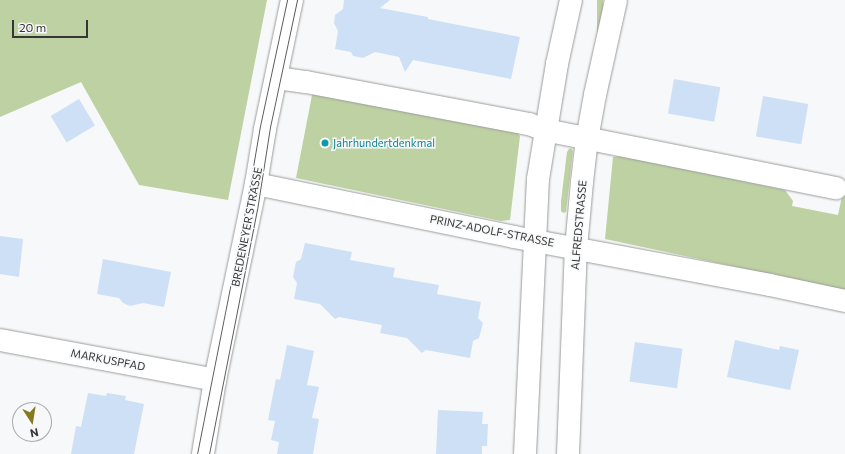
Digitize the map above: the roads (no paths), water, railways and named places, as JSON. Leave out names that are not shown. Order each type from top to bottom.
[{"type":"street","name":"BREDENEYER STRASSE","points":[[203,454],[215,380],[256,184],[265,129],[277,78],[292,0]]},
{"type":"street","points":[[525,454],[538,179],[545,130],[571,0]]},
{"type":"street","name":"ALFREDSTRASSE","points":[[568,454],[576,248],[587,139],[616,0]]},
{"type":"street","points":[[277,78],[306,82],[529,124],[545,130],[587,139],[836,188]]},
{"type":"street","name":"PRINZ-ADOLF-STRASSE","points":[[256,184],[845,301]]},
{"type":"street","name":"MARKUSPFAD","points":[[0,340],[215,380]]},
{"type":"tram line","points":[[197,454],[248,196],[260,126],[287,0]]},
{"type":"tram line","points":[[209,454],[257,210],[270,127],[297,0]]},
{"type":"place","name":"Jahrhundertdenkmal","points":[[325,143]]}]
